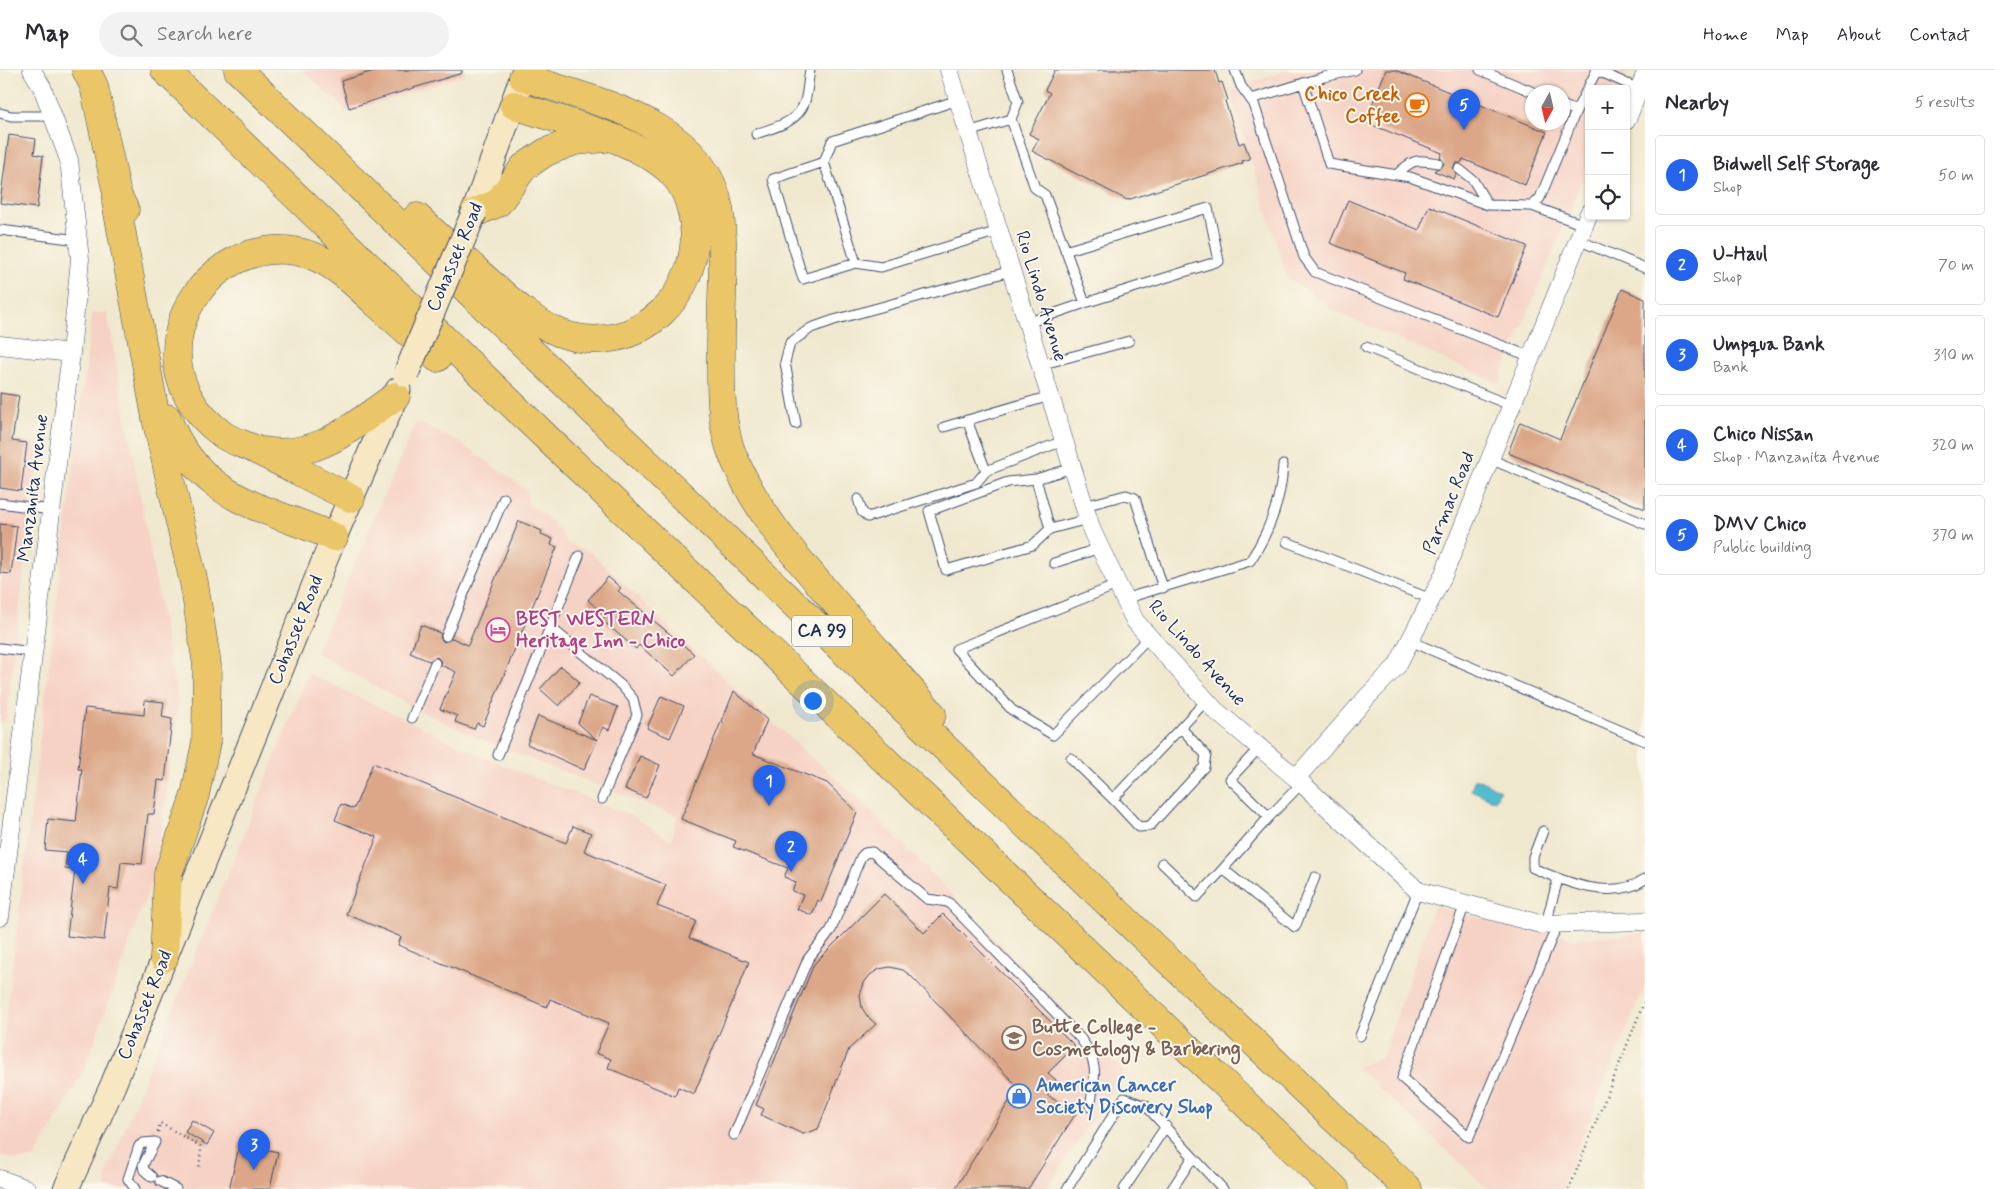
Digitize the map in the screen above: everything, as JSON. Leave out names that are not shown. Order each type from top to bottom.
[{"type":"highway","points":[[86,70],[94,86],[117,194],[124,206],[160,400],[173,434],[189,461],[218,488],[252,505],[334,537]]},
{"type":"highway","name":"CA 99","points":[[165,70],[634,522],[1335,1189]]},
{"type":"highway","name":"CA 99","points":[[238,70],[956,759],[1408,1189]]},
{"type":"highway","points":[[524,74],[660,127],[687,149],[709,177],[718,207],[721,241],[721,372],[724,415],[732,454],[762,514],[796,557],[948,732],[956,759]]},
{"type":"highway","points":[[299,129],[338,148],[529,317],[562,333],[591,338],[621,336],[636,331],[665,310],[682,287],[692,262],[696,230],[690,201],[674,174],[659,160],[633,145],[514,105]]},
{"type":"highway","points":[[474,213],[498,203],[524,167],[546,152],[575,141],[611,138]]},
{"type":"highway","points":[[117,194],[116,202],[156,423],[192,574],[207,665],[206,742],[195,795],[168,874],[164,958]]},
{"type":"highway","points":[[350,498],[256,449],[223,436],[204,418],[191,400],[182,379],[177,353],[180,327],[189,304],[200,289],[223,267],[239,258],[260,252],[288,251],[311,255],[335,266],[586,492],[634,522]]},
{"type":"highway","points":[[256,449],[281,454],[305,452],[324,444],[401,385]]},
{"type":"main road","name":"Cohasset Road","points":[[66,1189],[113,1085],[350,498],[401,385],[474,213],[524,74]]},
{"type":"street","name":"Manzanita Avenue","points":[[0,917],[6,811],[33,652],[71,353],[80,259],[69,160],[42,86],[32,70]]},
{"type":"street","name":"Rio Lindo Avenue","points":[[949,70],[1086,513],[1100,548],[1135,622],[1206,701],[1299,781],[1418,891],[1540,924],[1645,921]]},
{"type":"street","points":[[1630,111],[1642,82]]},
{"type":"street","name":"Parmac Road","points":[[1299,781],[1368,696],[1397,666],[1443,576],[1584,226]]},
{"type":"street","points":[[0,345],[71,353]]},
{"type":"street","points":[[0,1179],[27,1189]]},
{"type":"lane","points":[[756,134],[790,122],[800,112],[806,100],[810,70]]},
{"type":"lane","points":[[1007,70],[1018,102],[1011,119],[1035,188],[1045,195],[1085,303]]},
{"type":"lane","points":[[1235,70],[1241,86],[1251,99],[1304,257],[1315,272],[1531,357]]},
{"type":"lane","points":[[1251,99],[1355,70]]},
{"type":"lane","points":[[1480,70],[1525,89]]},
{"type":"lane","points":[[1532,206],[1540,198],[1576,111],[1597,70],[1642,82]]},
{"type":"lane","points":[[1303,83],[1329,164],[1410,177],[1488,204],[1532,206],[1584,226],[1645,268]]},
{"type":"lane","points":[[856,263],[824,162],[832,141],[958,100]]},
{"type":"lane","points":[[1570,108],[1576,111]]},
{"type":"lane","points":[[0,113],[11,116],[54,116]]},
{"type":"lane","points":[[968,132],[1011,119]]},
{"type":"lane","points":[[1396,175],[1410,161],[1438,162]]},
{"type":"lane","points":[[824,162],[773,179],[803,279],[856,263],[881,267],[998,231]]},
{"type":"lane","points":[[1459,169],[1473,180],[1488,204]]},
{"type":"lane","points":[[1027,323],[1220,261],[1208,208],[1065,251]]},
{"type":"lane","points":[[0,230],[78,240]]},
{"type":"lane","points":[[796,424],[785,362],[790,343],[810,328],[1011,271]]},
{"type":"lane","points":[[1040,365],[1129,341]]},
{"type":"lane","points":[[1366,348],[1512,406]]},
{"type":"lane","points":[[944,427],[1050,396]]},
{"type":"lane","points":[[967,420],[986,471]]},
{"type":"lane","points":[[858,500],[862,512],[868,518],[976,483],[986,471],[1063,441]]},
{"type":"lane","points":[[1490,459],[1645,524]]},
{"type":"lane","points":[[1149,637],[1053,735],[1012,710],[956,649],[1121,592],[1163,588],[1250,561],[1274,516],[1282,490],[1283,465]]},
{"type":"lane","points":[[1072,468],[1036,479],[1008,482],[929,511],[946,570],[1033,544],[1050,529],[1126,495],[1135,498],[1163,588]]},
{"type":"lane","points":[[1036,479],[1050,529]]},
{"type":"lane","points":[[961,488],[965,498]]},
{"type":"lane","points":[[446,636],[504,498]]},
{"type":"lane","points":[[0,503],[51,510]]},
{"type":"lane","points":[[1287,542],[1431,599]]},
{"type":"lane","points":[[1054,563],[1100,548]]},
{"type":"lane","points":[[498,755],[579,556]]},
{"type":"lane","points":[[550,627],[622,686],[634,699],[637,715],[602,799]]},
{"type":"lane","points":[[1410,640],[1645,741]]},
{"type":"lane","points":[[0,648],[33,652]]},
{"type":"lane","points":[[412,718],[435,663]]},
{"type":"lane","points":[[1113,799],[1206,701]]},
{"type":"lane","points":[[1072,758],[1139,827],[1150,826],[1204,767],[1206,755],[1181,728]]},
{"type":"lane","points":[[1260,747],[1230,779],[1269,817]]},
{"type":"lane","points":[[1162,863],[1197,897],[1299,781]]},
{"type":"lane","points":[[1543,831],[1533,857],[1533,868],[1558,879],[1610,890],[1635,886],[1645,879]]},
{"type":"lane","points":[[734,1135],[808,960],[831,930],[861,856],[872,852],[927,899],[948,902],[1081,1038],[1092,1053],[1096,1070],[1090,1107]]},
{"type":"lane","points":[[1223,869],[1295,927],[1315,877]]},
{"type":"lane","points":[[1465,904],[1402,1078],[1469,1137],[1552,923],[1558,879]]},
{"type":"lane","points":[[1360,1036],[1418,891]]},
{"type":"lane","points":[[1067,1189],[1124,1098],[1146,1106],[1223,1188]]},
{"type":"lane","points":[[1124,1189],[1166,1126]]},
{"type":"lane","points":[[135,1189],[128,1179],[139,1146],[143,1143],[155,1142],[143,1165],[144,1170],[156,1179],[176,1189]]},
{"type":"lane","points":[[1172,1189],[1193,1157]]},
{"type":"path","points":[[1569,1189],[1645,1000]]},
{"type":"path","points":[[160,1123],[200,1146],[199,1169]]},
{"type":"shaded area","points":[[302,70],[466,70],[464,76],[348,112]]},
{"type":"shaded area","points":[[1288,70],[1627,70],[1621,85],[1585,85],[1585,174],[1499,383],[1338,313],[1287,277],[1229,89]]},
{"type":"shaded area","points":[[107,312],[178,705],[156,868],[86,1066],[35,1158],[18,1160],[0,1155],[0,1067],[92,313]]},
{"type":"shaded area","points":[[416,422],[458,441],[526,489],[528,504],[550,519],[568,543],[590,552],[733,687],[862,802],[1124,1072],[1046,1189],[108,1189],[106,1186],[106,1175],[309,673],[485,758],[632,816],[671,841],[677,816],[487,742],[414,708],[316,653]]},
{"type":"shaded area","points":[[0,438],[39,443],[6,722],[0,722]]},
{"type":"shaded area","points":[[1434,906],[1470,916],[1575,938],[1620,936],[1645,932],[1645,986],[1560,1189],[1488,1189],[1356,1067],[1382,1058]]},
{"type":"water","points":[[1475,778],[1500,790],[1495,801],[1471,790]]},
{"type":"building","points":[[377,70],[462,70],[462,73],[349,108],[341,81]]},
{"type":"building","points":[[1055,70],[1215,70],[1219,83],[1222,82],[1228,100],[1225,101],[1239,144],[1244,142],[1250,159],[1242,161],[1243,163],[1127,200],[1032,151],[1039,139],[1029,134],[1050,93],[1045,90]]},
{"type":"building","points":[[1386,70],[1395,70],[1525,123],[1525,130],[1542,130],[1547,132],[1525,185],[1463,159],[1461,163],[1456,163],[1453,168],[1456,175],[1454,179],[1434,171],[1444,164],[1440,157],[1442,153],[1365,122]]},
{"type":"building","points":[[9,135],[36,139],[34,154],[43,156],[37,208],[0,203]]},
{"type":"building","points":[[1348,200],[1419,230],[1429,206],[1527,246],[1498,317],[1403,279],[1405,273],[1330,243]]},
{"type":"building","points":[[1622,289],[1645,299],[1645,509],[1508,453],[1520,422],[1560,439]]},
{"type":"building","points":[[0,393],[19,396],[12,441],[27,443],[21,491],[0,488]]},
{"type":"building","name":"BEST WESTERN Heritage Inn - Chico","points":[[519,521],[542,531],[541,534],[553,539],[551,545],[557,547],[483,726],[477,723],[474,729],[455,722],[457,716],[440,709],[456,672],[441,665],[437,657],[429,661],[410,653],[421,625],[440,633],[441,639],[444,642],[452,638],[468,645]]},
{"type":"building","points":[[0,524],[17,526],[11,574],[0,573]]},
{"type":"building","points":[[608,577],[621,588],[618,591],[694,654],[674,676],[639,645],[636,649],[602,620],[605,616],[588,600]]},
{"type":"building","points":[[561,666],[580,682],[559,706],[540,689]]},
{"type":"building","points":[[734,691],[767,720],[753,754],[827,783],[857,812],[821,902],[818,900],[812,915],[797,909],[803,895],[792,891],[796,882],[784,877],[788,868],[733,847],[736,841],[681,819],[721,722],[725,724],[722,721]]},
{"type":"building","points":[[589,696],[618,707],[609,730],[603,727],[584,770],[527,744],[538,716],[597,740],[578,723]]},
{"type":"building","points":[[661,696],[684,706],[670,738],[647,728]]},
{"type":"building","points":[[145,700],[164,702],[162,717],[172,719],[165,781],[158,780],[154,814],[148,814],[142,864],[121,862],[118,889],[110,888],[104,940],[67,936],[75,870],[65,869],[67,852],[45,850],[48,819],[76,822],[82,769],[78,769],[85,708],[144,715]]},
{"type":"building","points":[[640,756],[660,765],[646,798],[625,789]]},
{"type":"building","points":[[373,763],[566,843],[573,826],[591,833],[584,851],[666,885],[657,906],[696,921],[689,938],[749,962],[694,1094],[678,1087],[675,1096],[608,1068],[611,1059],[596,1053],[609,1023],[550,999],[547,1007],[398,945],[401,937],[346,914],[377,837],[335,820],[341,804],[354,809]]},
{"type":"building","points":[[884,894],[924,933],[943,914],[1075,1046],[1048,1073],[1056,1080],[1047,1095],[1076,1113],[1028,1189],[955,1189],[1018,1087],[903,970],[890,967],[879,969],[870,975],[864,983],[860,995],[862,1008],[876,1024],[849,1049],[818,1129],[803,1134],[761,1115],[764,1109],[756,1105],[814,964]]},
{"type":"building","points":[[192,1120],[214,1133],[207,1145],[185,1132]]},
{"type":"building","points":[[240,1143],[278,1152],[270,1189],[229,1189]]},
{"type":"place","name":"Chico Creek Coffee","points":[[1417,105]]},
{"type":"place","name":"DMV Chico","points":[[1464,130]]},
{"type":"place","name":"BEST WESTERN Heritage Inn - Chico","points":[[498,630]]},
{"type":"place","name":"Bidwell Self Storage","points":[[769,806]]},
{"type":"place","name":"U-Haul","points":[[791,872]]},
{"type":"place","name":"Chico Nissan","points":[[83,884]]},
{"type":"place","name":"Butte College - Cosmetology & Barbering","points":[[1014,1038]]},
{"type":"place","name":"American Cancer Society Discovery Shop","points":[[1019,1096]]},
{"type":"place","name":"Umpqua Bank","points":[[254,1170]]}]
